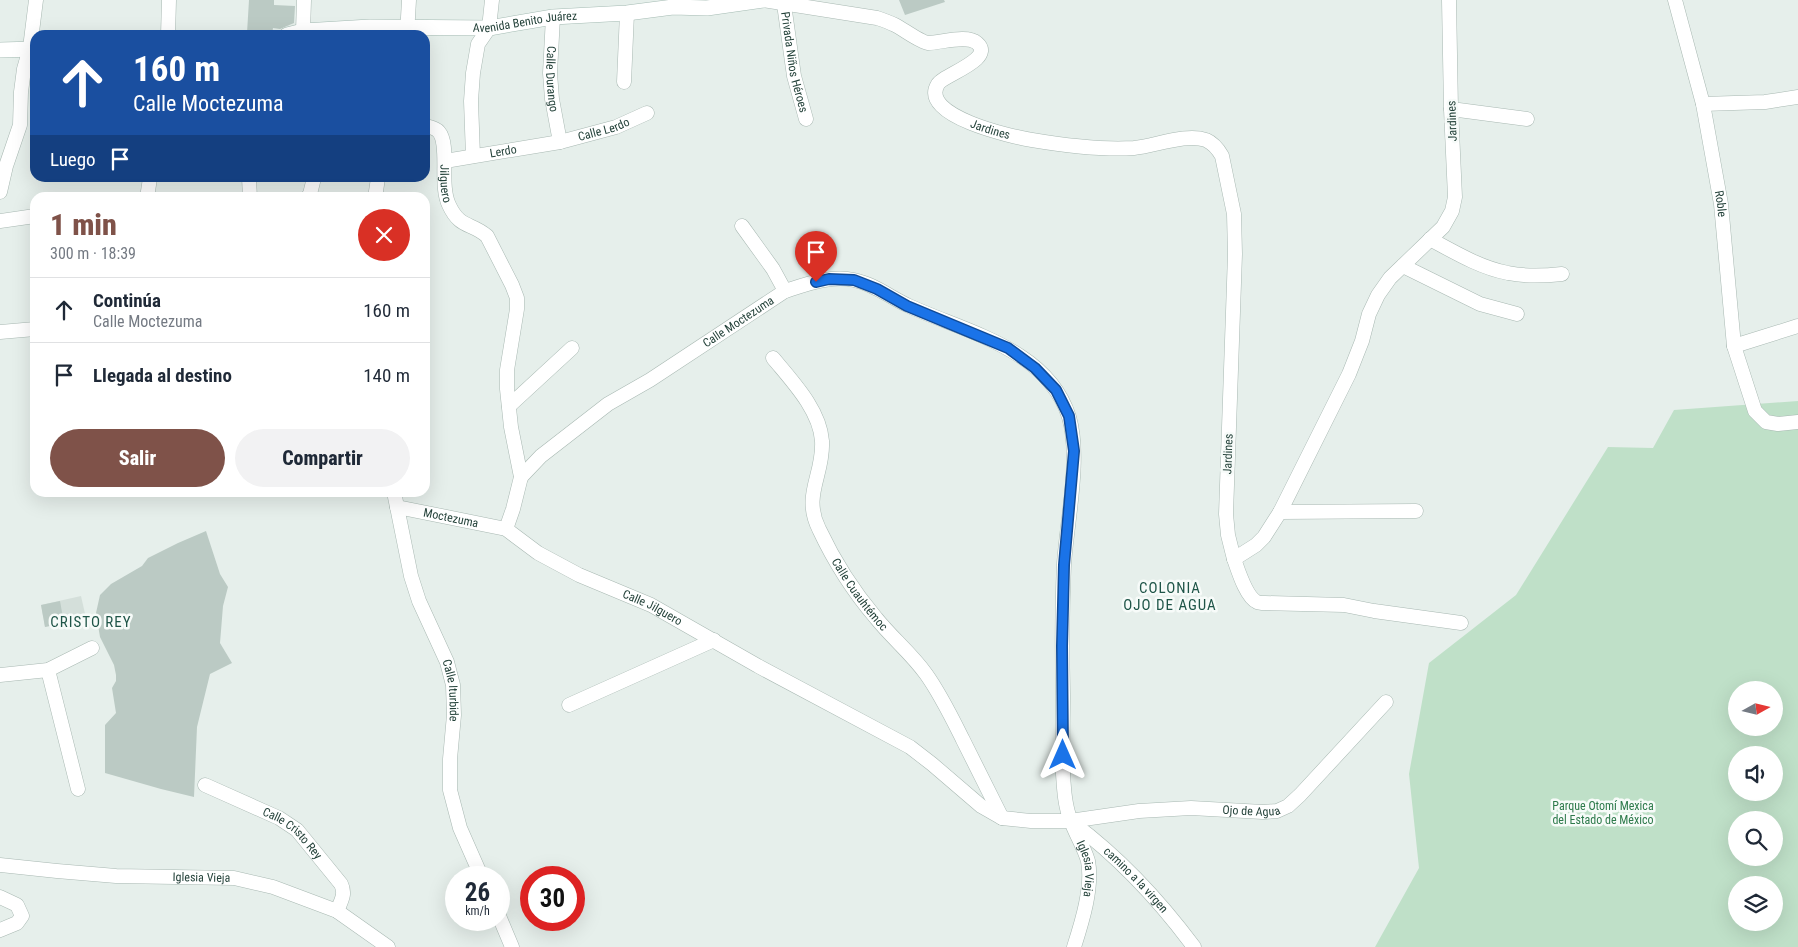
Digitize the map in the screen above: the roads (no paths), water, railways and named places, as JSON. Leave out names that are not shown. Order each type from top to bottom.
[{"type":"street","points":[[34,30],[36,0]]},
{"type":"street","points":[[168,30],[169,0]]},
{"type":"street","points":[[303,30],[304,0]]},
{"type":"street","points":[[407,30],[409,0]]},
{"type":"street","points":[[473,156],[471,101],[473,73],[478,44],[489,28],[492,0]]},
{"type":"street","points":[[763,0],[784,4]]},
{"type":"street","name":"Avenida Benito Juárez","points":[[430,30],[489,28],[553,17],[637,8],[707,8],[763,0]]},
{"type":"street","name":"Jardines","points":[[784,4],[877,18],[892,23],[926,43],[968,39],[977,43],[980,48],[979,55],[974,62],[945,77],[938,84],[936,92],[938,102],[946,111],[971,124],[1031,140],[1107,148],[1134,148],[1195,139],[1206,140],[1216,148],[1222,156],[1234,214],[1235,244],[1226,514],[1228,535],[1234,559],[1256,545],[1264,537],[1280,512],[1349,374],[1362,341],[1369,314],[1378,295],[1390,278],[1443,227],[1452,211],[1455,196],[1449,0]]},
{"type":"street","name":"Roble","points":[[1675,0],[1704,104],[1721,204],[1734,346],[1755,411],[1766,422],[1778,424],[1798,422]]},
{"type":"street","name":"Privada Niños Héroes","points":[[784,4],[794,76],[806,119]]},
{"type":"street","points":[[624,82],[637,8]]},
{"type":"street","name":"Calle Durango","points":[[553,17],[550,73],[552,99],[560,142]]},
{"type":"street","points":[[0,50],[30,49]]},
{"type":"street","points":[[0,192],[3,167],[20,125],[24,69],[30,56]]},
{"type":"street","points":[[1704,104],[1765,102],[1798,98]]},
{"type":"street","points":[[1451,108],[1526,119]]},
{"type":"street","name":"Calle Lerdo","points":[[560,142],[616,127],[647,113]]},
{"type":"street","name":"Jilguero","points":[[430,127],[438,130],[442,136],[445,161],[444,190],[448,203],[456,218],[465,225],[482,231],[491,242],[517,298],[517,309],[507,370],[509,406]]},
{"type":"street","name":"Lerdo","points":[[445,161],[560,142]]},
{"type":"street","points":[[0,221],[30,217]]},
{"type":"street","points":[[742,226],[773,269],[786,291]]},
{"type":"street","points":[[1430,240],[1477,262],[1507,273],[1541,276],[1562,274]]},
{"type":"street","points":[[1403,266],[1480,304],[1516,314]]},
{"type":"street","name":"Calle Moctezuma","points":[[521,477],[566,435],[608,404],[650,380],[786,291],[804,285],[829,279],[854,280],[877,289],[907,306],[1008,348],[1035,368],[1056,390],[1069,416],[1074,451],[1064,565],[1062,656],[1063,773],[1065,802],[1070,821]]},
{"type":"street","points":[[1734,346],[1798,326]]},
{"type":"street","points":[[0,332],[30,329]]},
{"type":"street","points":[[506,529],[521,477],[509,406],[572,348]]},
{"type":"street","name":"Calle Cuauhtémoc","points":[[772,358],[809,405],[822,440],[821,460],[811,501],[818,528],[842,573],[877,619],[908,650],[927,675],[948,710],[1002,818]]},
{"type":"street","name":"Moctezuma","points":[[395,500],[506,529]]},
{"type":"street","name":"Calle Iturbide","points":[[395,500],[411,576],[419,602],[447,662],[453,685],[454,715],[450,759],[450,790],[460,828],[477,866]]},
{"type":"street","points":[[1280,512],[1416,511]]},
{"type":"street","name":"Calle Jilguero","points":[[506,529],[538,553],[579,575],[651,604],[910,747],[981,806],[1002,818],[1031,821],[1070,821]]},
{"type":"street","points":[[1234,559],[1248,591],[1257,602],[1344,605],[1461,623]]},
{"type":"street","points":[[569,705],[714,640]]},
{"type":"street","points":[[0,676],[48,670],[92,648]]},
{"type":"street","points":[[48,670],[78,789]]},
{"type":"street","name":"Ojo de Agua","points":[[1070,821],[1139,811],[1191,808],[1277,811],[1288,806],[1300,795],[1386,702]]},
{"type":"street","name":"Calle Cristo Rey","points":[[205,785],[279,818],[297,830],[344,890],[337,911]]},
{"type":"street","name":"Iglesia Vieja","points":[[1070,821],[1086,855],[1089,888],[1074,947]]},
{"type":"street","name":"camino a la virgen","points":[[1070,821],[1099,842],[1131,872],[1174,920],[1194,947]]},
{"type":"street","name":"Iglesia Vieja","points":[[0,865],[116,876],[234,878],[273,887],[337,911],[388,947]]},
{"type":"street","points":[[0,897],[17,906],[22,916],[17,924],[0,930]]},
{"type":"street","points":[[505,931],[512,947]]},
{"type":"district","name":"COLONIA OJO DE AGUA","points":[[1170,596]]},
{"type":"district","name":"CRISTO REY","points":[[91,622]]},
{"type":"park label","name":"Parque Otomí Mexica del Estado de México","points":[[1603,813]]}]
